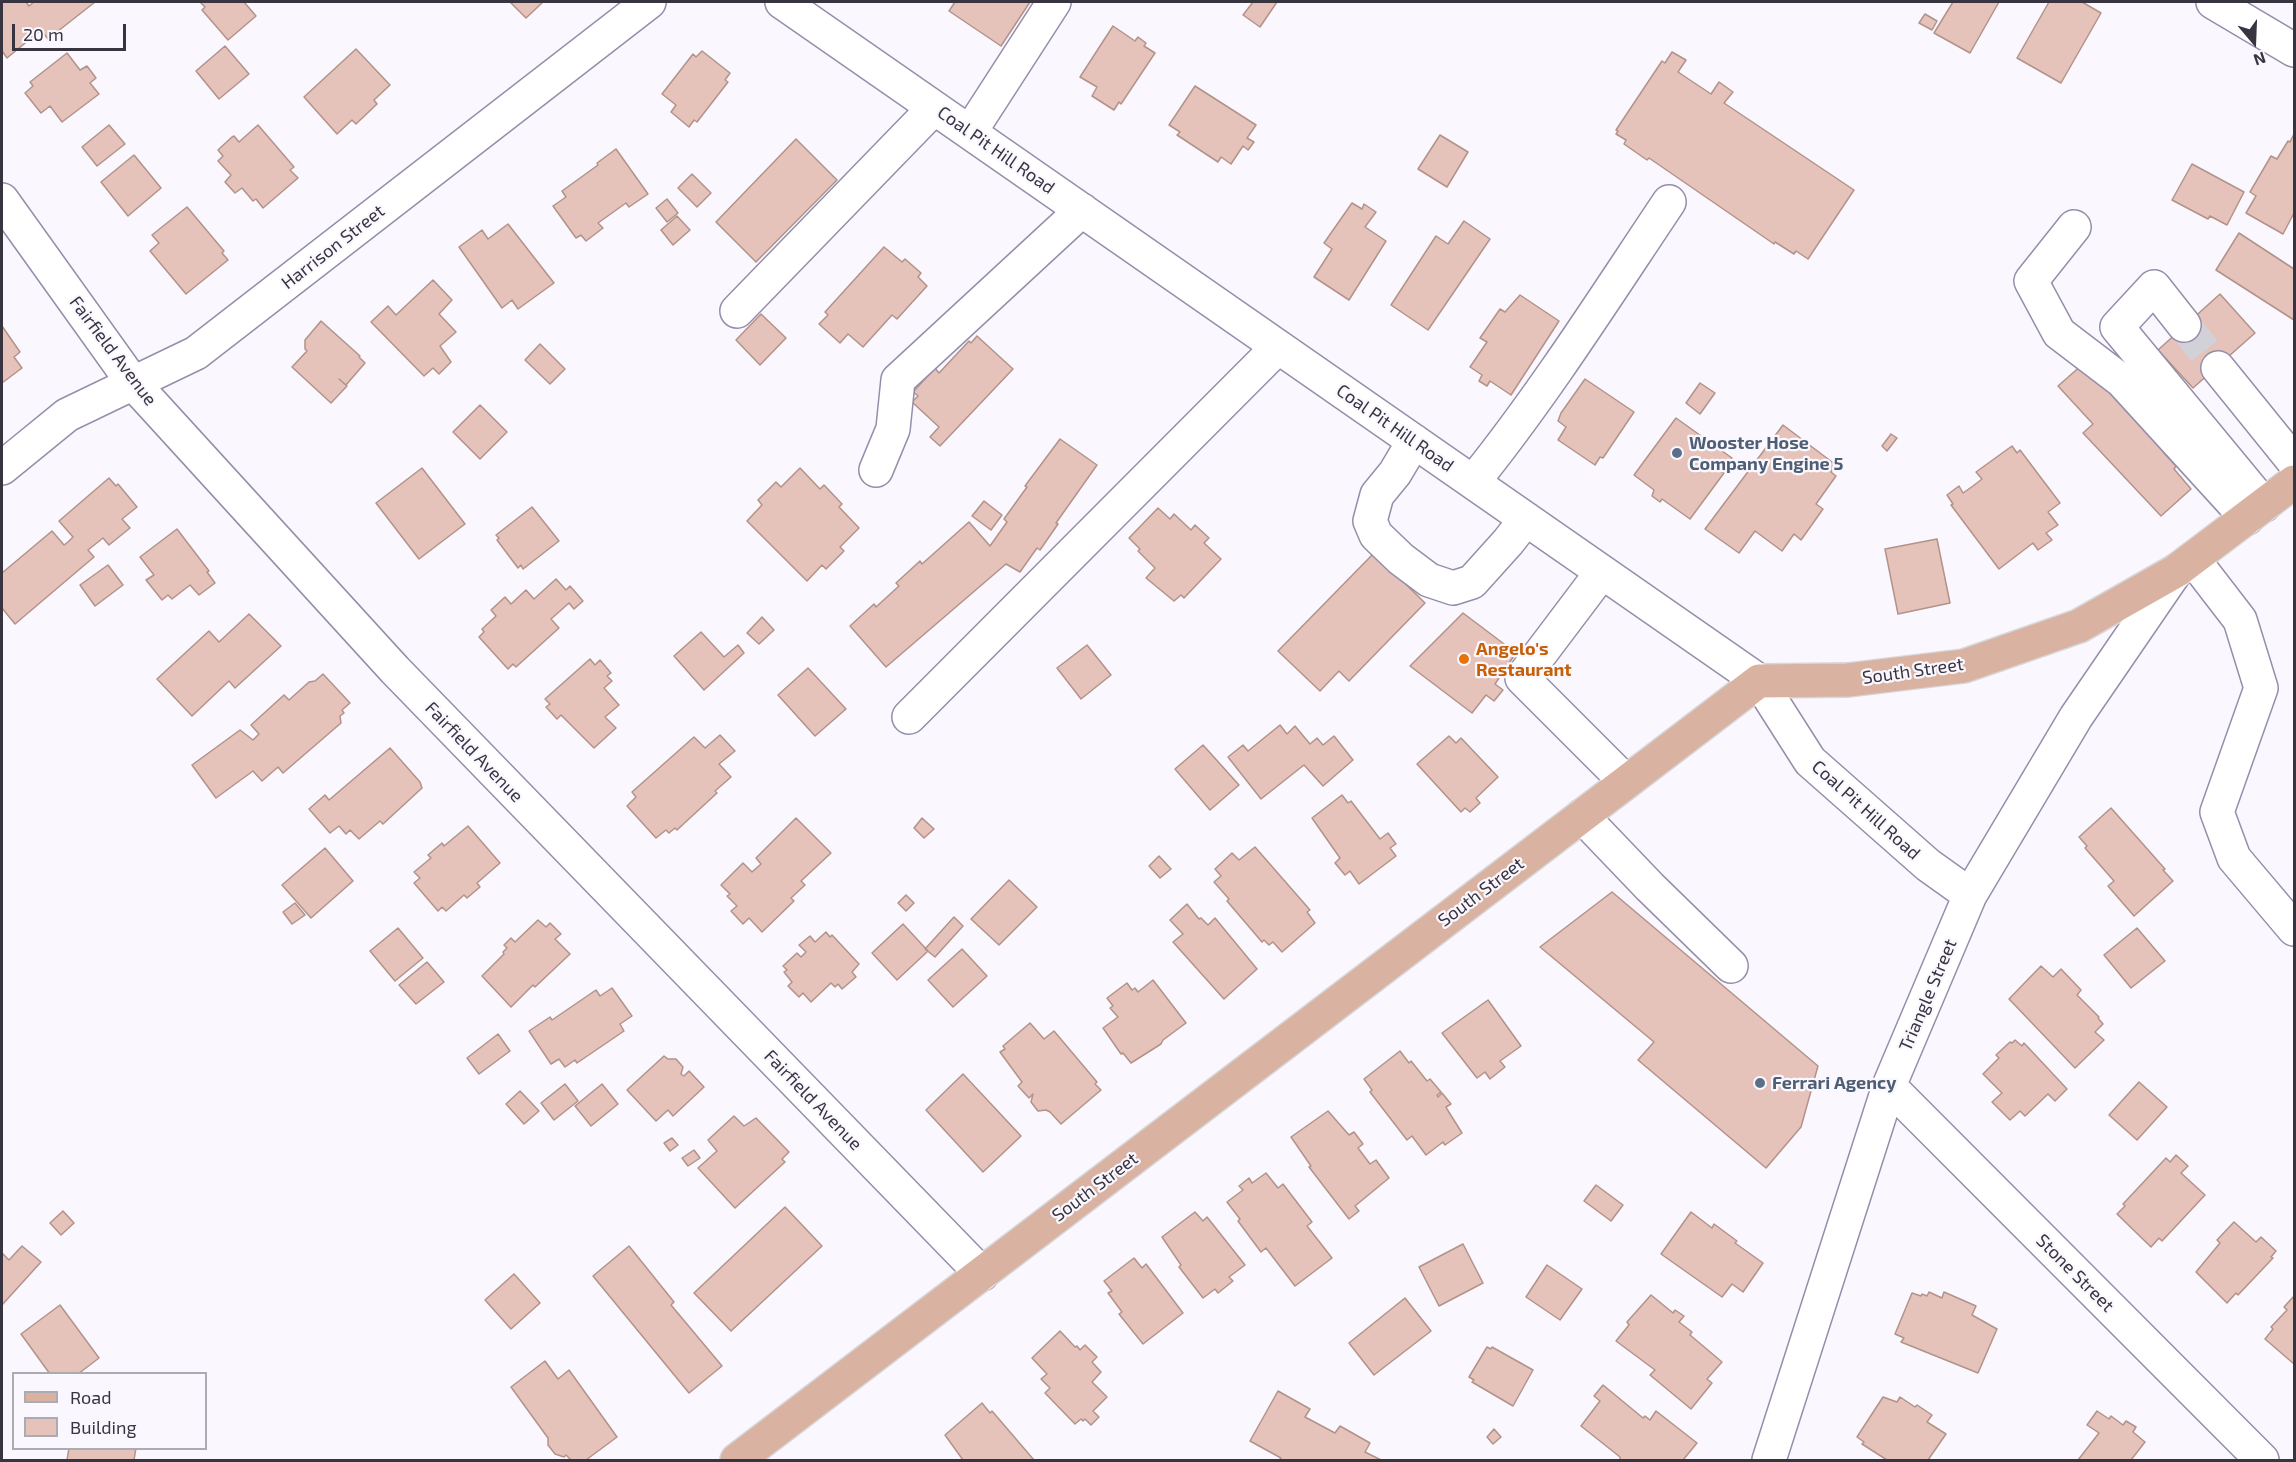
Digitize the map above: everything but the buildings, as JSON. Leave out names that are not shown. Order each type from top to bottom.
[{"type":"main road","name":"South Street","points":[[737,1461],[1759,681],[1848,680],[1964,666],[2079,626],[2184,565],[2295,482]]},
{"type":"street","name":"Harrison Street","points":[[2,468],[67,415],[196,353],[649,2]]},
{"type":"street","name":"Coal Pit Hill Road","points":[[782,2],[1759,681],[1810,761],[1928,865],[1970,895]]},
{"type":"street","points":[[970,132],[1054,2]]},
{"type":"street","points":[[2213,2],[2295,50]]},
{"type":"street","points":[[737,311],[934,108]]},
{"type":"street","name":"Fairfield Avenue","points":[[2,200],[133,383],[395,670],[981,1274]]},
{"type":"street","points":[[1473,482],[1579,335],[1670,202]]},
{"type":"street","points":[[876,470],[893,429],[898,380],[1082,210]]},
{"type":"street","points":[[2074,227],[2031,281],[2059,333],[2122,381],[2255,512]]},
{"type":"street","points":[[2184,326],[2154,287],[2117,327],[2255,512]]},
{"type":"street","points":[[909,717],[1278,347]]},
{"type":"street","points":[[2218,368],[2295,462]]},
{"type":"street","points":[[1414,441],[1395,473],[1377,495],[1370,521],[1376,535],[1429,580],[1453,588],[1472,582],[1526,519]]},
{"type":"street","points":[[2184,565],[2240,620],[2261,688],[2217,812],[2234,858],[2295,929]]},
{"type":"street","name":"Triangle Street","points":[[1769,1461],[1889,1086],[1970,895],[2076,717],[2184,565]]},
{"type":"street","points":[[1602,572],[1522,678],[1626,782]]},
{"type":"street","points":[[1582,816],[1731,966]]},
{"type":"street","name":"Stone Street","points":[[1889,1086],[2262,1461]]},
{"type":"tunnel","points":[[2184,325],[2218,368]]},
{"type":"place","name":"Wooster Hose Company Engine 5","points":[[1677,453]]},
{"type":"place","name":"Angelo's Restaurant","points":[[1464,659]]},
{"type":"place","name":"Ferrari Agency","points":[[1760,1083]]}]
